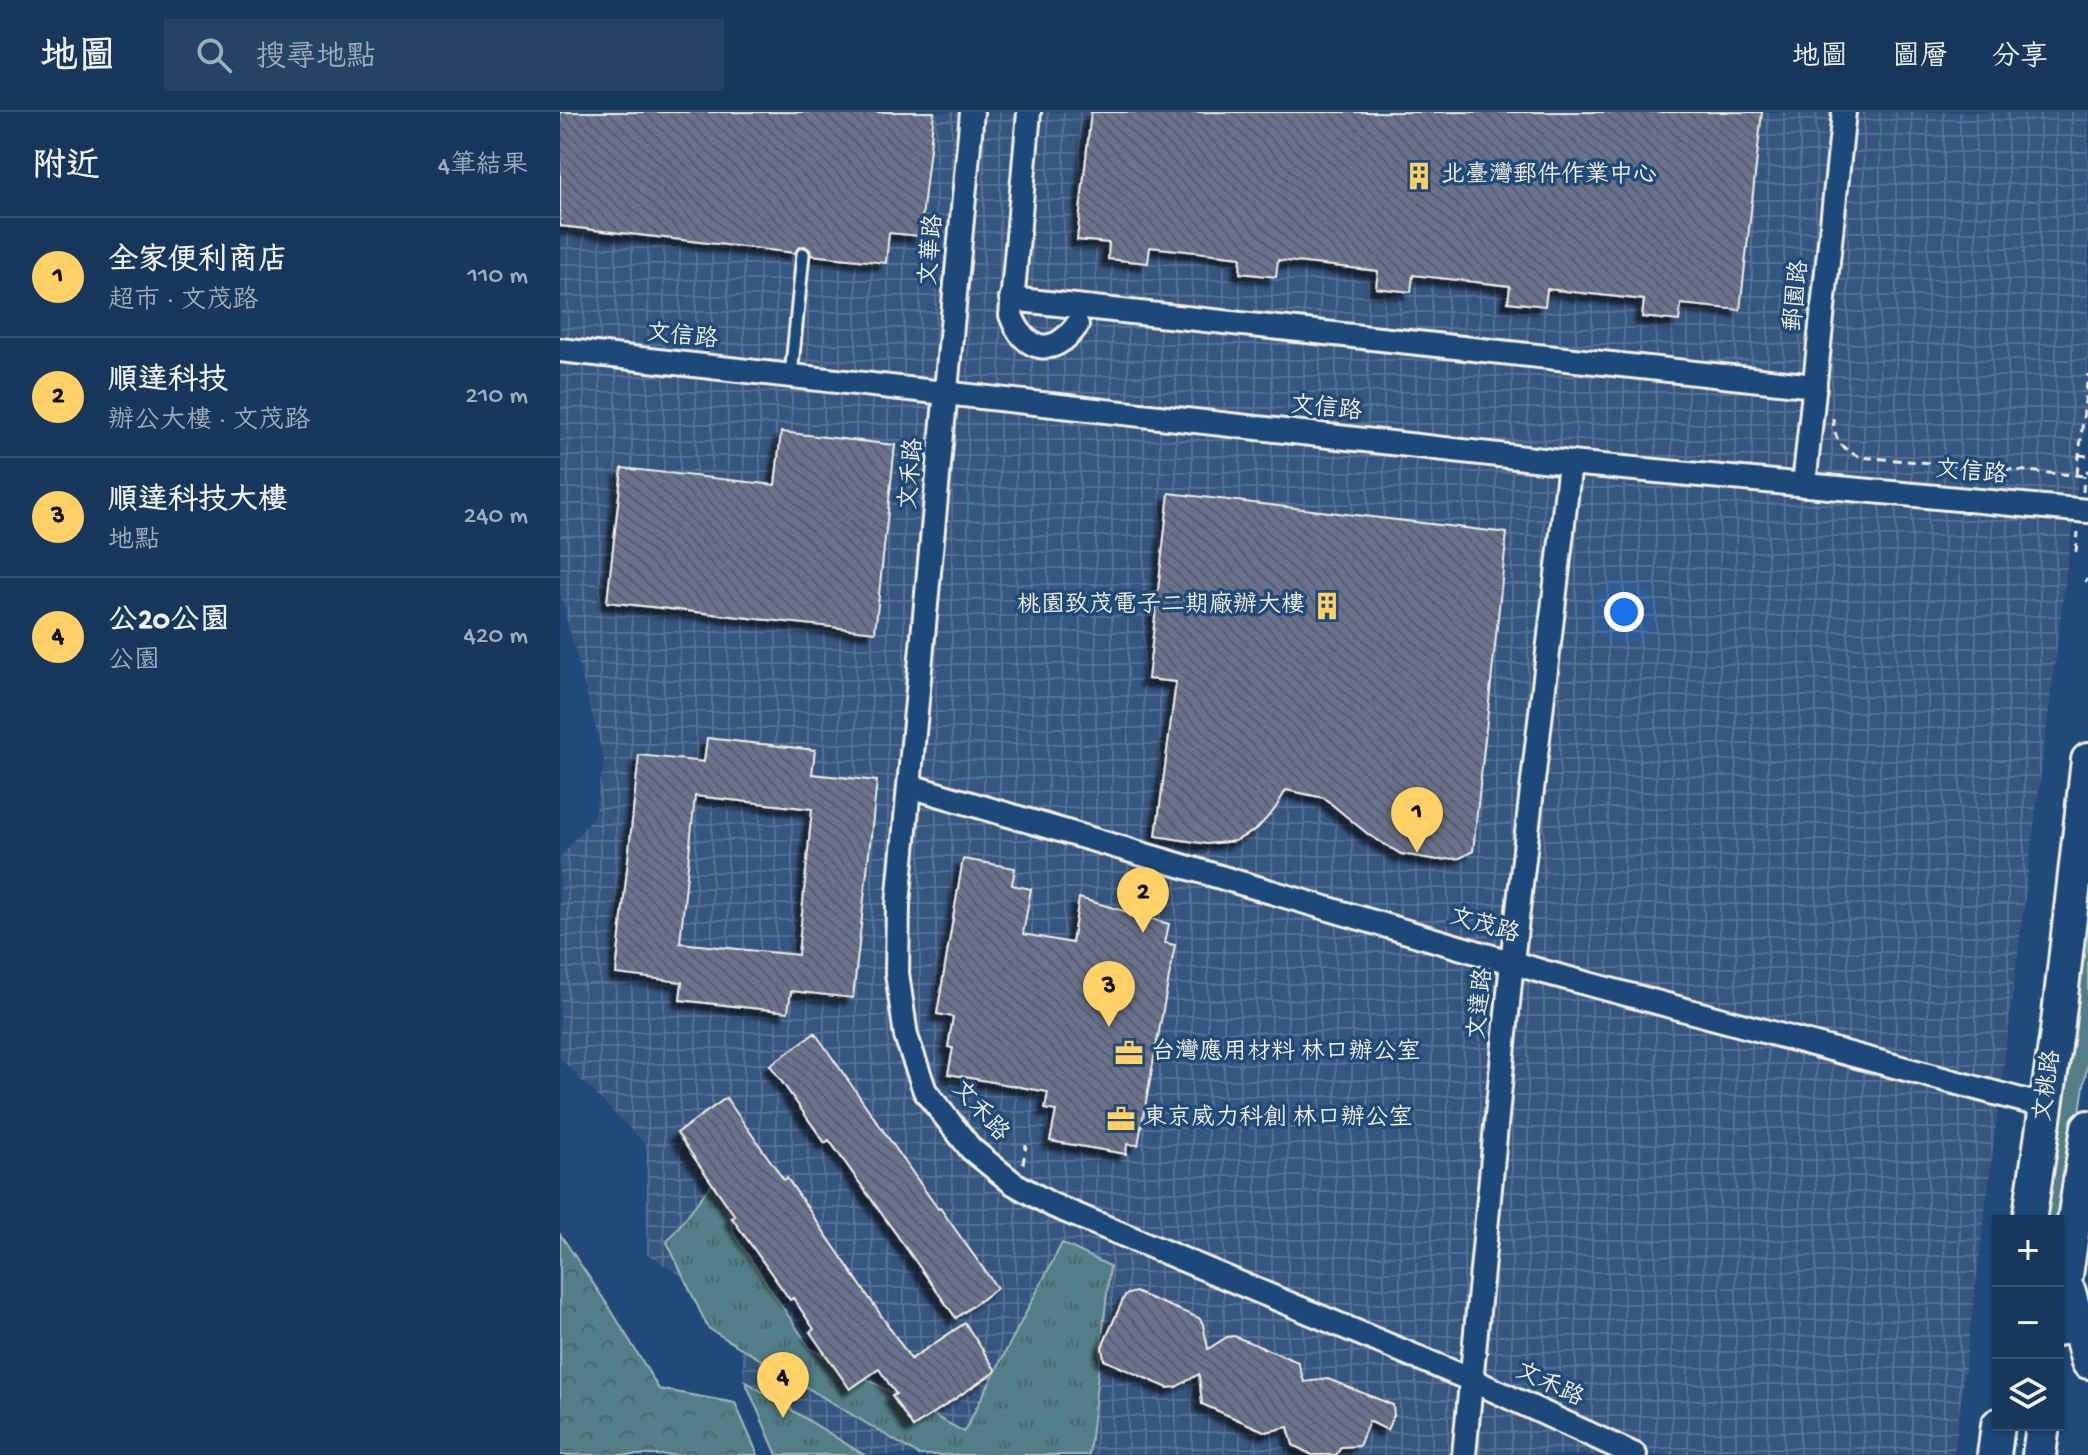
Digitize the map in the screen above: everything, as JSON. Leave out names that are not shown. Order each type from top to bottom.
[{"type":"street","name":"文華路","points":[[947,394],[972,112]]},
{"type":"street","points":[[1029,112],[1011,315],[1016,329],[1026,341],[1040,346],[1053,347],[1067,338],[1077,325]]},
{"type":"street","name":"郵園路","points":[[1804,485],[1844,112]]},
{"type":"street","points":[[1011,299],[1815,386]]},
{"type":"street","name":"文信路","points":[[560,350],[1570,463],[2088,511]]},
{"type":"street","name":"文禾路","points":[[947,394],[897,931],[897,973],[906,1036],[925,1091],[971,1149],[1013,1183],[1052,1205],[1474,1381],[1635,1455]]},
{"type":"street","name":"文達路","points":[[1464,1455],[1474,1381],[1512,962],[1570,463]]},
{"type":"street","name":"文桃路","points":[[2030,1215],[2047,1107],[2088,760]]},
{"type":"street","name":"文茂路","points":[[910,786],[1512,962],[2047,1107]]},
{"type":"street","name":"文桃路","points":[[2064,1287],[2088,1127]]},
{"type":"street","points":[[2065,1280],[2088,1362]]},
{"type":"street","points":[[1994,1455],[1997,1431]]},
{"type":"street","points":[[2039,1455],[2042,1431]]},
{"type":"lane","points":[[791,376],[803,254]]},
{"type":"path","points":[[2077,475],[2088,374]]},
{"type":"path","points":[[1833,418],[1834,437],[1846,451],[1860,457],[2085,476],[2088,470]]},
{"type":"path","points":[[2079,455],[2088,456]]},
{"type":"path","points":[[1023,1164],[1026,1145]]},
{"type":"shaded area","points":[[560,112],[2088,112],[2088,403],[1954,1455],[864,1455],[745,1381],[736,1310],[647,1254],[646,1145],[560,1058],[560,857],[594,816],[604,760],[560,593]]},
{"type":"green space","points":[[2088,870],[2088,1058],[2064,1221],[2064,1215],[2044,1215]]},
{"type":"green space","points":[[720,1173],[734,1234],[810,1348],[964,1432],[1062,1243],[1110,1266],[1089,1455],[919,1455],[708,1328],[667,1242]]},
{"type":"green space","points":[[560,1234],[659,1389],[735,1403],[758,1455],[560,1455]]},
{"type":"green space","points":[[745,1381],[864,1455],[777,1455]]},
{"type":"building","points":[[560,112],[934,112],[920,236],[889,233],[886,263],[811,255],[805,246],[799,247],[795,253],[560,226]]},
{"type":"building","name":"北臺灣郵件作業中心","points":[[1091,112],[1762,112],[1740,310],[1681,304],[1679,321],[1642,317],[1644,300],[1547,289],[1545,306],[1508,302],[1510,286],[1413,275],[1411,292],[1376,288],[1378,271],[1278,260],[1276,277],[1240,273],[1241,257],[1150,247],[1148,263],[1108,259],[1109,243],[1077,240]]},
{"type":"building","points":[[781,432],[895,445],[875,632],[607,602],[622,468],[775,485]]},
{"type":"building","name":"桃園致茂電子二期廠辦大樓","points":[[1169,493],[1507,533],[1473,851],[1460,858],[1438,860],[1401,854],[1369,835],[1324,798],[1286,790],[1275,809],[1256,830],[1235,841],[1207,844],[1156,836],[1176,682],[1148,679]]},
{"type":"building","points":[[707,738],[815,750],[812,774],[877,781],[853,998],[791,991],[788,1012],[680,1000],[682,982],[616,974],[639,755],[704,762]],"holes":[[[695,796],[812,809],[798,955],[680,943]]]},
{"type":"building","points":[[963,859],[1015,868],[1012,885],[1031,889],[1023,934],[1072,943],[1079,898],[1169,924],[1165,943],[1175,945],[1138,1145],[1127,1144],[1126,1154],[1050,1141],[1056,1111],[1045,1109],[1048,1092],[948,1074],[953,1048],[948,1047],[953,1017],[937,1014]]},
{"type":"building","points":[[815,1033],[997,1288],[956,1318],[829,1140],[825,1143],[770,1065]]},
{"type":"building","points":[[726,1098],[784,1180],[787,1178],[911,1359],[965,1323],[996,1371],[913,1427],[892,1396],[896,1394],[879,1369],[850,1389],[810,1332],[814,1329],[732,1218],[735,1216],[677,1133]]},
{"type":"building","points":[[1135,1292],[1199,1318],[1208,1349],[1234,1336],[1298,1362],[1304,1382],[1328,1379],[1393,1405],[1394,1415],[1387,1430],[1369,1421],[1359,1446],[1341,1447],[1336,1455],[1312,1455],[1293,1445],[1288,1427],[1266,1432],[1202,1404],[1199,1374],[1168,1388],[1104,1360],[1102,1347],[1125,1295]]},
{"type":"place","name":"北臺灣郵件作業中心","points":[[1419,176]]},
{"type":"place","name":"桃園致茂電子二期廠辦大樓","points":[[1327,606]]},
{"type":"place","name":"全家便利商店","points":[[1417,853]]},
{"type":"place","name":"順達科技","points":[[1143,933]]},
{"type":"place","name":"順達科技大樓","points":[[1109,1027]]},
{"type":"place","name":"台灣應用材料 林口辦公室","points":[[1129,1053]]},
{"type":"place","name":"東京威力科創 林口辦公室","points":[[1121,1119]]},
{"type":"place","name":"公20公園","points":[[783,1418]]}]
